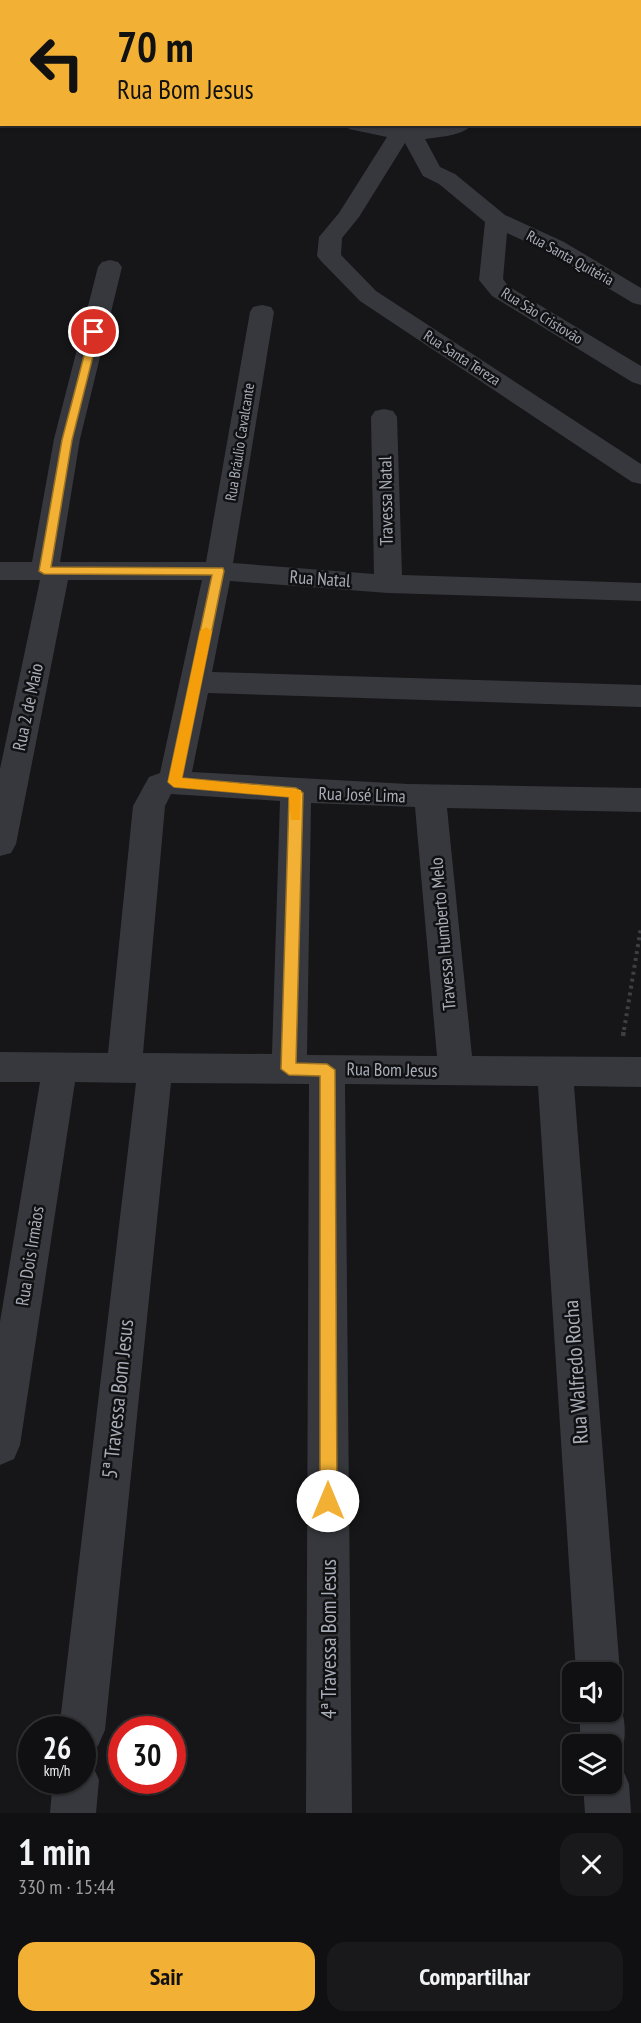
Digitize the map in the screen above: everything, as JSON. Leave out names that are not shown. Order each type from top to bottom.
[{"type":"street","points":[[367,126],[405,134],[454,127],[447,179]]},
{"type":"street","points":[[405,134],[431,171],[447,179],[497,220]]},
{"type":"street","name":"Rua Santa Tereza","points":[[405,134],[348,217],[331,237],[329,256],[368,296],[641,476]]},
{"type":"street","name":"Rua Santa Quitéria","points":[[497,220],[556,247],[641,298]]},
{"type":"street","name":"Rua São Cristovão","points":[[497,220],[491,280],[500,291],[641,377]]},
{"type":"street","name":"Rua 2 de Maio","points":[[0,844],[50,571],[67,440],[111,267]]},
{"type":"street","name":"Rua Bráulio Cavalcante","points":[[218,571],[261,312]]},
{"type":"street","name":"Travessa Natal","points":[[384,417],[388,584]]},
{"type":"street","name":"Rua Natal","points":[[0,571],[218,571],[388,584],[641,592]]},
{"type":"street","points":[[174,782],[218,571]]},
{"type":"street","points":[[195,682],[641,696]]},
{"type":"street","name":"Rua José Lima","points":[[174,782],[296,793],[430,798],[641,800]]},
{"type":"street","name":"5ª Travessa Bom Jesus","points":[[83,1716],[140,1068],[133,965],[148,806],[160,785],[174,782]]},
{"type":"street","name":"4ª Travessa Bom Jesus","points":[[296,793],[308,1069],[329,1813]]},
{"type":"street","name":"Travessa Humberto Melo","points":[[430,798],[456,1071]]},
{"type":"street","name":"Rua Bom Jesus","points":[[0,1066],[629,1072]]},
{"type":"street","name":"Rua Dois Irmãos","points":[[0,1444],[60,1067]]},
{"type":"street","name":"Rua Walfredo Rocha","points":[[555,1072],[597,1662]]},
{"type":"street","points":[[73,1813],[75,1794]]},
{"type":"street","points":[[607,1794],[608,1813]]},
{"type":"path","points":[[629,1072],[641,927]]},
{"type":"slow traffic","points":[[206,631],[174,782],[296,793],[295,817]]},
{"type":"route","points":[[94,332],[67,440],[44,571],[218,571],[174,782],[296,793],[289,1069],[327,1070],[328,1501]]}]
